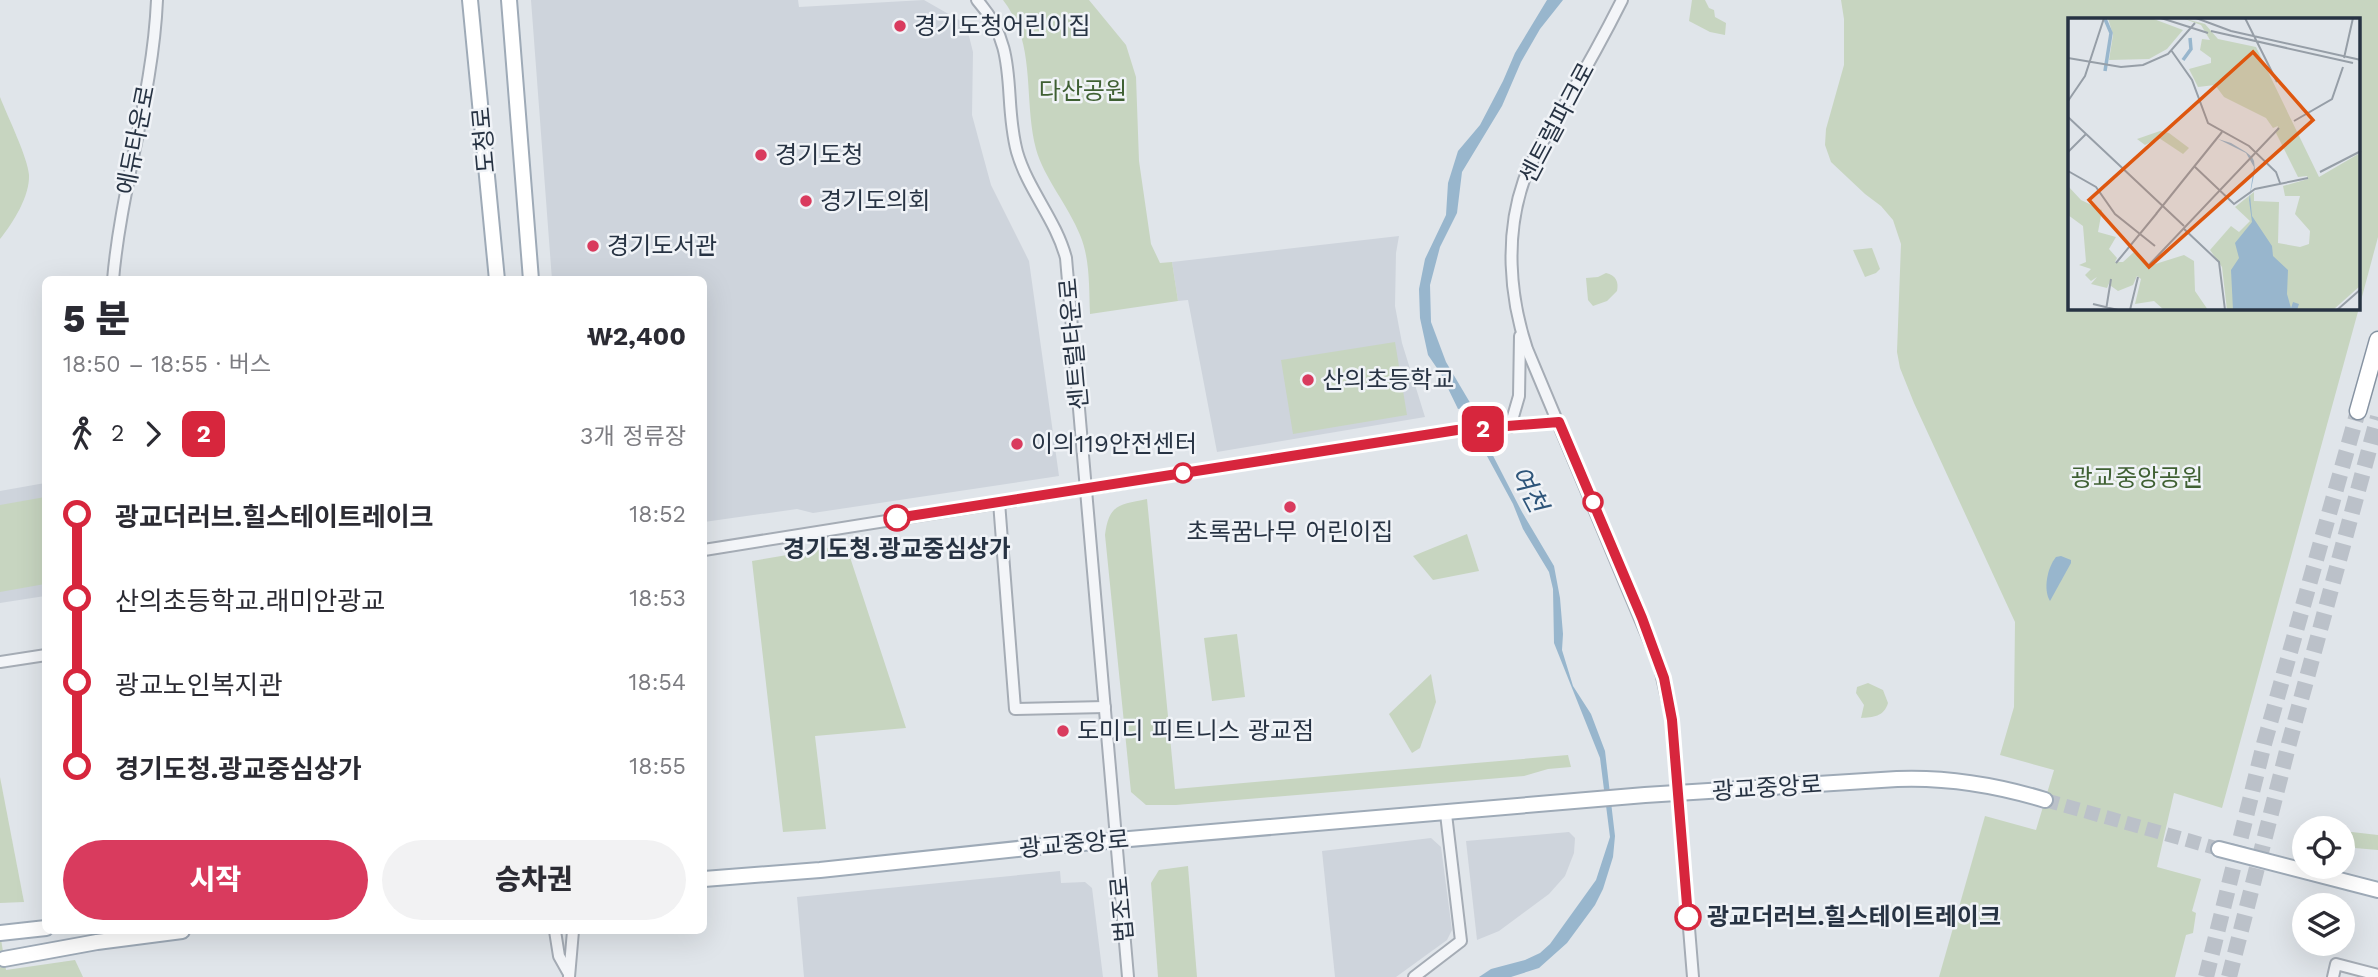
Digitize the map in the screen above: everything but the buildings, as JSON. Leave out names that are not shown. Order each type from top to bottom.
[{"type":"highway","points":[[2358,411],[2378,340]]},
{"type":"main road","name":"도청로","points":[[470,0],[497,276]]},
{"type":"main road","name":"도청로","points":[[509,0],[531,276]]},
{"type":"main road","name":"광교중앙로","points":[[707,879],[1646,795],[1927,778],[1997,786],[2045,800]]},
{"type":"main road","points":[[2219,849],[2378,890]]},
{"type":"main road","points":[[0,933],[42,928]]},
{"type":"main road","points":[[4,959],[160,934]]},
{"type":"street","name":"에듀타운로","points":[[114,276],[124,200],[153,51],[157,0]]},
{"type":"street","name":"센트럴타운로","points":[[977,0],[999,29],[1006,58],[1018,155],[1055,227],[1066,258],[1115,841]]},
{"type":"street","name":"센트럴파크로","points":[[1622,0],[1596,52],[1535,156],[1519,194],[1513,223],[1511,262],[1520,323],[1532,361],[1660,664],[1672,720],[1693,977]]},
{"type":"street","points":[[1509,427],[1519,397],[1520,323]]},
{"type":"street","points":[[707,550],[1457,430],[1559,422]]},
{"type":"street","points":[[999,502],[1015,709],[1105,707]]},
{"type":"street","points":[[0,662],[42,656]]},
{"type":"street","points":[[1414,977],[1461,941],[1446,814]]},
{"type":"street","name":"법조로","points":[[1115,841],[1128,977]]},
{"type":"street","points":[[555,934],[559,956],[569,975]]},
{"type":"street","points":[[569,975],[573,934]]},
{"type":"street","points":[[2333,977],[2336,964],[2378,975]]},
{"type":"shaded area","points":[[531,0],[798,0],[799,7],[924,0],[966,24],[973,52],[972,115],[991,185],[1029,261],[1059,476],[813,513],[797,509],[707,522],[707,276],[552,276]]},
{"type":"shaded area","name":"산의초등학교","points":[[1399,236],[1395,306],[1402,343],[1425,417],[1217,452],[1188,300],[1178,301],[1172,262]]},
{"type":"shaded area","points":[[42,484],[42,596],[0,603],[0,491]]},
{"type":"shaded area","points":[[1569,832],[1575,838],[1574,853],[1565,876],[1549,894],[1499,931],[1477,940],[1466,841]]},
{"type":"shaded area","points":[[1431,838],[1441,847],[1452,930],[1447,940],[1396,977],[1335,977],[1322,851]]},
{"type":"shaded area","points":[[1060,871],[1061,883],[1085,882],[1092,888],[1103,977],[804,977],[797,897]]},
{"type":"green space","name":"다산공원","points":[[1003,0],[1089,0],[1126,45],[1136,77],[1139,161],[1151,244],[1160,263],[1172,262],[1178,301],[1090,314],[1086,253],[1075,224],[1039,159],[1032,130],[1021,35]]},
{"type":"green space","points":[[1692,0],[1705,0],[1709,8],[1714,10],[1715,17],[1726,23],[1725,35],[1710,32],[1689,21]]},
{"type":"green space","name":"광교중앙공원","points":[[1841,0],[2378,0],[2378,237],[2360,304],[2360,18],[2068,18],[2068,310],[2358,310],[2222,808],[2174,793],[2157,867],[2201,879],[2192,911],[2196,913],[2193,933],[2186,935],[2175,977],[1939,977],[1985,816],[2036,830],[2054,770],[2000,755],[2014,707],[2015,622],[1900,368],[1897,352],[1901,244],[1893,220],[1831,162],[1825,145],[1826,129],[1844,65],[1844,19]]},
{"type":"green space","points":[[0,97],[28,168],[29,183],[24,200],[0,239]]},
{"type":"green space","points":[[1872,248],[1880,269],[1865,277],[1853,250]]},
{"type":"green space","points":[[1606,273],[1616,279],[1617,291],[1607,301],[1593,306],[1588,300],[1586,278]]},
{"type":"green space","points":[[1395,342],[1407,415],[1293,434],[1281,360]]},
{"type":"green space","points":[[42,498],[42,585],[0,592],[0,505]]},
{"type":"green space","points":[[1147,499],[1175,789],[1568,755],[1571,767],[1548,769],[1524,776],[1176,805],[1146,805],[1131,792],[1105,535],[1109,517],[1117,507]]},
{"type":"green space","points":[[1467,534],[1479,571],[1433,580],[1413,556]]},
{"type":"green space","points":[[846,545],[906,728],[815,736],[826,829],[783,832],[752,561]]},
{"type":"green space","points":[[1237,634],[1245,697],[1212,701],[1204,638]]},
{"type":"green space","points":[[1431,674],[1436,702],[1420,748],[1412,753],[1389,714]]},
{"type":"green space","points":[[1868,683],[1883,690],[1888,703],[1881,714],[1861,718],[1864,705],[1856,693],[1857,687]]},
{"type":"green space","points":[[0,777],[24,902],[0,903]]},
{"type":"green space","points":[[2355,832],[2378,835],[2378,850],[2355,848]]},
{"type":"green space","points":[[1188,866],[1197,977],[1158,977],[1151,883],[1159,870]]},
{"type":"green space","points":[[0,933],[6,970],[75,960],[83,977],[0,977]]},
{"type":"water","points":[[1547,0],[1563,0],[1540,29],[1521,62],[1502,106],[1462,172],[1457,213],[1440,247],[1430,285],[1431,322],[1446,362],[1472,406],[1458,409],[1441,374],[1428,355],[1420,318],[1419,289],[1425,259],[1446,215],[1448,183],[1458,151],[1480,125],[1515,53]]},
{"type":"water","points":[[1487,444],[1554,566],[1560,598],[1562,650],[1573,686],[1591,714],[1605,751],[1615,836],[1613,857],[1603,889],[1595,905],[1567,943],[1539,968],[1511,977],[1479,977],[1491,969],[1525,960],[1540,953],[1550,944],[1596,880],[1610,837],[1600,758],[1554,643],[1553,589],[1549,572],[1523,529],[1513,504],[1481,445]]},
{"type":"water","points":[[2056,557],[2071,560],[2071,563],[2050,601],[2046,585],[2048,573]]},
{"type":"waterway","name":"여천","points":[[1464,406],[1486,448]]},
{"type":"tunnel","points":[[2206,977],[2264,744],[2358,411]]},
{"type":"tunnel","points":[[2229,977],[2288,747],[2378,417]]},
{"type":"tunnel","points":[[2045,800],[2219,849]]},
{"type":"bus line","name":"2","points":[[897,518],[1457,430],[1559,422],[1642,618],[1664,678],[1672,720],[1688,917]]},
{"type":"place","name":"경기도청어린이집","points":[[900,26]]},
{"type":"place","name":"경기도청","points":[[761,155]]},
{"type":"place","name":"경기도의회","points":[[806,201]]},
{"type":"place","name":"경기도서관","points":[[593,246]]},
{"type":"place","name":"산의초등학교","points":[[1308,380]]},
{"type":"place","name":"이의119안전센터","points":[[1017,444]]},
{"type":"place","name":"초록꿈나무 어린이집","points":[[1290,507]]},
{"type":"place","name":"경기도청.광교중심상가","points":[[897,518]]},
{"type":"place","name":"도미디 피트니스 광교점","points":[[1063,731]]},
{"type":"place","name":"광교더러브.힐스테이트레이크","points":[[1688,917]]}]
